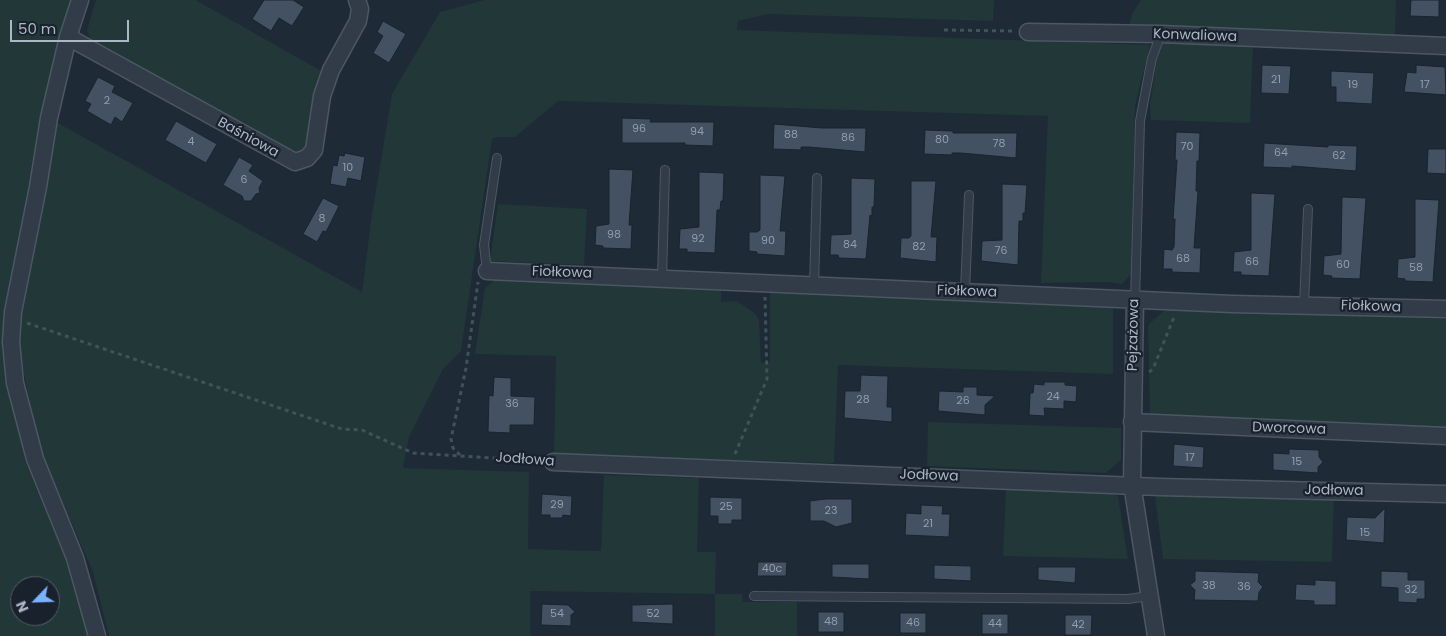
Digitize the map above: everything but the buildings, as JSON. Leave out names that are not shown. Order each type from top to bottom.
[{"type":"street","points":[[80,0],[68,37],[49,118],[13,319],[11,342],[15,383],[35,459],[75,558],[97,636]]},
{"type":"street","name":"Baśniowa","points":[[68,37],[295,162],[307,158],[314,150],[322,96],[331,70],[358,21],[360,9],[357,0]]},
{"type":"street","name":"Konwaliowa","points":[[1028,32],[1161,34],[1446,46]]},
{"type":"street","name":"Fiołkowa","points":[[487,271],[1135,300],[1446,309]]},
{"type":"street","name":"Pejzażowa","points":[[1135,300],[1132,484],[1156,636]]},
{"type":"street","name":"Dworcowa","points":[[1132,422],[1446,436]]},
{"type":"street","name":"Jodłowa","points":[[554,462],[1132,484],[1160,487],[1446,494]]},
{"type":"lane","name":"Pejzażowa","points":[[1135,300],[1140,121],[1152,58],[1161,34]]},
{"type":"lane","points":[[487,271],[484,245],[497,158]]},
{"type":"lane","points":[[662,278],[665,170]]},
{"type":"lane","points":[[814,286],[817,178]]},
{"type":"lane","points":[[966,291],[969,195]]},
{"type":"lane","points":[[1304,305],[1308,210]]},
{"type":"lane","points":[[754,596],[1128,599],[1149,596]]},
{"type":"path","points":[[944,30],[1028,32]]},
{"type":"path","points":[[460,456],[453,448],[451,439],[466,368],[475,290],[480,275],[487,271]]},
{"type":"path","points":[[730,468],[738,444],[767,379],[764,284]]},
{"type":"path","points":[[1133,383],[1153,369],[1173,324],[1176,301]]},
{"type":"path","name":"Jodłowa","points":[[13,319],[342,428],[362,430],[413,453],[554,462]]},
{"type":"green space","points":[[0,0],[72,0],[42,116],[2,350],[25,461],[74,580],[88,636],[0,636]]},
{"type":"green space","points":[[96,0],[196,0],[321,71],[308,148],[295,155],[91,40],[87,30]]},
{"type":"green space","points":[[484,0],[994,0],[993,21],[768,14],[738,21],[737,30],[1150,45],[1135,106],[1131,274],[1122,284],[1107,282],[1041,283],[1048,116],[558,101],[515,137],[496,137],[492,139],[461,351],[443,369],[409,437],[403,468],[529,472],[528,549],[601,551],[604,475],[699,478],[697,552],[716,552],[715,594],[530,591],[530,636],[109,636],[93,572],[41,453],[17,341],[56,122],[362,292],[372,214],[392,94],[440,12]]},
{"type":"green space","points":[[1141,0],[1396,0],[1395,37],[1129,25],[1133,12]]},
{"type":"green space","points":[[1167,42],[1253,44],[1250,123],[1151,120],[1150,105],[1159,46]]},
{"type":"green space","points":[[498,204],[587,209],[584,265],[490,261]]},
{"type":"green space","points":[[496,279],[721,289],[721,302],[737,301],[756,314],[759,320],[761,363],[770,362],[770,292],[1113,306],[1113,374],[838,365],[834,463],[554,454],[556,356],[475,354],[485,288]]},
{"type":"green space","points":[[1167,308],[1446,319],[1446,430],[1150,415],[1148,325]]},
{"type":"green space","points":[[928,422],[1121,428],[1121,460],[1106,473],[927,466]]},
{"type":"green space","points":[[1006,488],[1103,491],[1118,496],[1128,559],[1003,556]]},
{"type":"green space","points":[[1167,493],[1334,497],[1332,562],[1163,559],[1155,497]]},
{"type":"green space","points":[[715,594],[742,594],[743,602],[797,602],[797,636],[715,636]]}]
